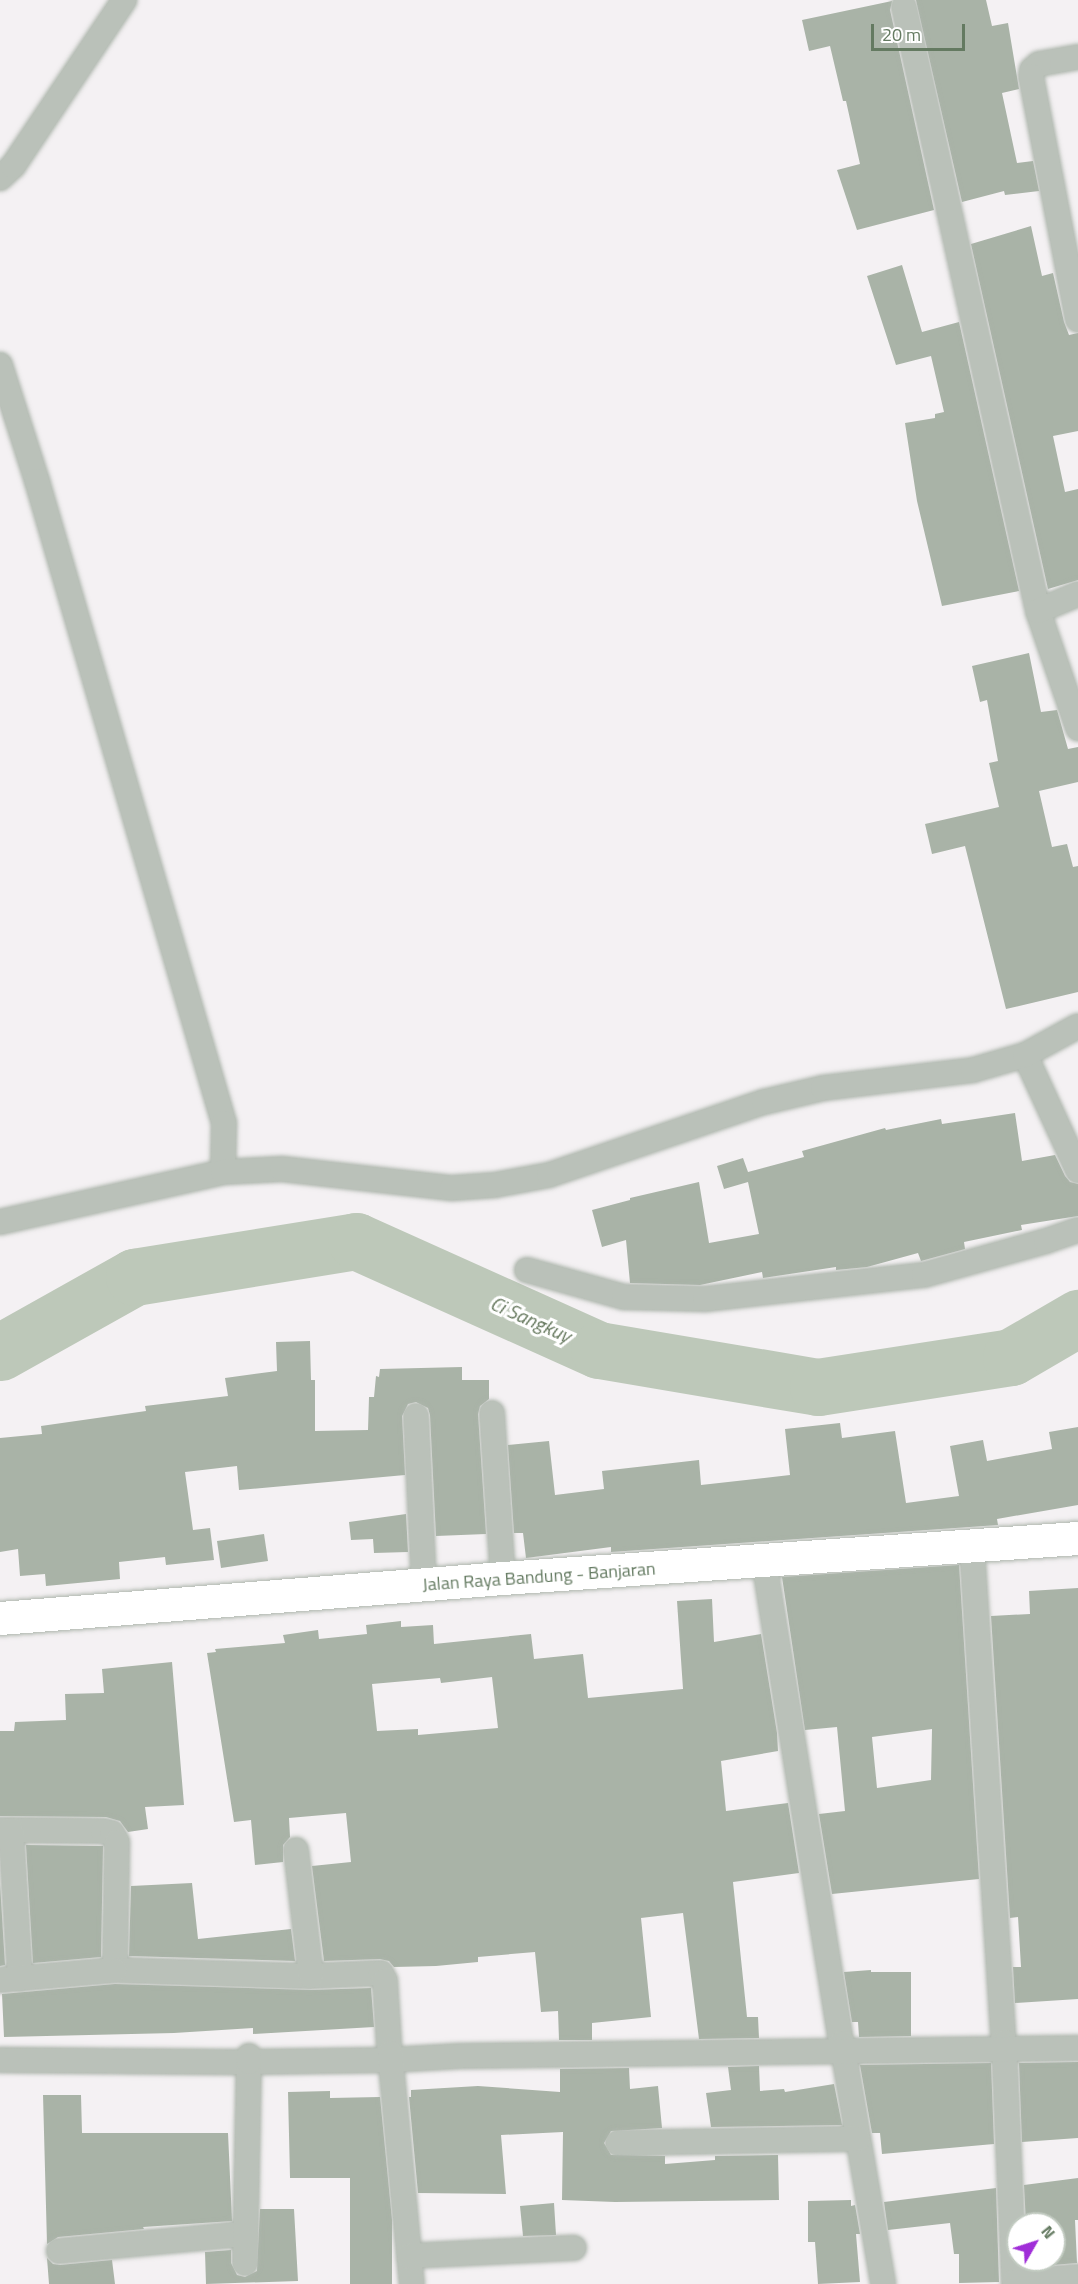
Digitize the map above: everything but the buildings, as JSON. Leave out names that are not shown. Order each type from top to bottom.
[{"type":"main road","name":"Jalan Raya Bandung - Banjaran","points":[[0,1618],[503,1578],[764,1562],[1078,1538]]},
{"type":"street","points":[[0,178],[13,166],[124,0]]},
{"type":"street","points":[[904,7],[1038,611],[1078,728]]},
{"type":"street","points":[[1078,57],[1039,64],[1031,76],[1078,320]]},
{"type":"street","points":[[0,365],[37,481],[224,1123],[223,1172]]},
{"type":"street","points":[[1038,611],[1078,594]]},
{"type":"street","points":[[0,1222],[223,1172],[282,1169],[452,1188],[495,1185],[549,1175],[764,1102],[823,1088],[973,1070],[1025,1055],[1078,1026]]},
{"type":"street","points":[[1025,1055],[1078,1170]]},
{"type":"street","points":[[527,1270],[624,1297],[705,1299],[924,1275],[1035,1245],[1078,1230]]},
{"type":"street","points":[[492,1413],[503,1578]]},
{"type":"street","points":[[416,1416],[424,1586]]},
{"type":"street","points":[[972,1547],[1004,2049]]},
{"type":"street","points":[[764,1562],[842,2050]]},
{"type":"street","points":[[115,1970],[117,1842],[112,1833],[5,1830],[10,1980],[115,1970],[311,1976],[381,1973],[385,1981],[390,2060]]},
{"type":"street","points":[[296,1850],[311,1976]]},
{"type":"street","points":[[1004,2049],[1004,2042],[1014,2283],[1078,2277]]},
{"type":"street","points":[[842,2050],[842,2043],[883,2284]]},
{"type":"street","points":[[0,2060],[249,2062],[390,2060],[460,2056],[1078,2048]]},
{"type":"street","points":[[390,2060],[390,2053],[411,2284]]},
{"type":"street","points":[[244,2263],[249,2056],[249,2062]]},
{"type":"street","points":[[618,2143],[858,2139]]},
{"type":"street","points":[[59,2251],[244,2234]]},
{"type":"street","points":[[409,2256],[574,2248]]},
{"type":"waterway","name":"Ci Sangkuy","points":[[0,1352],[134,1277],[356,1241],[599,1350],[818,1387],[1011,1357],[1078,1318]]}]
